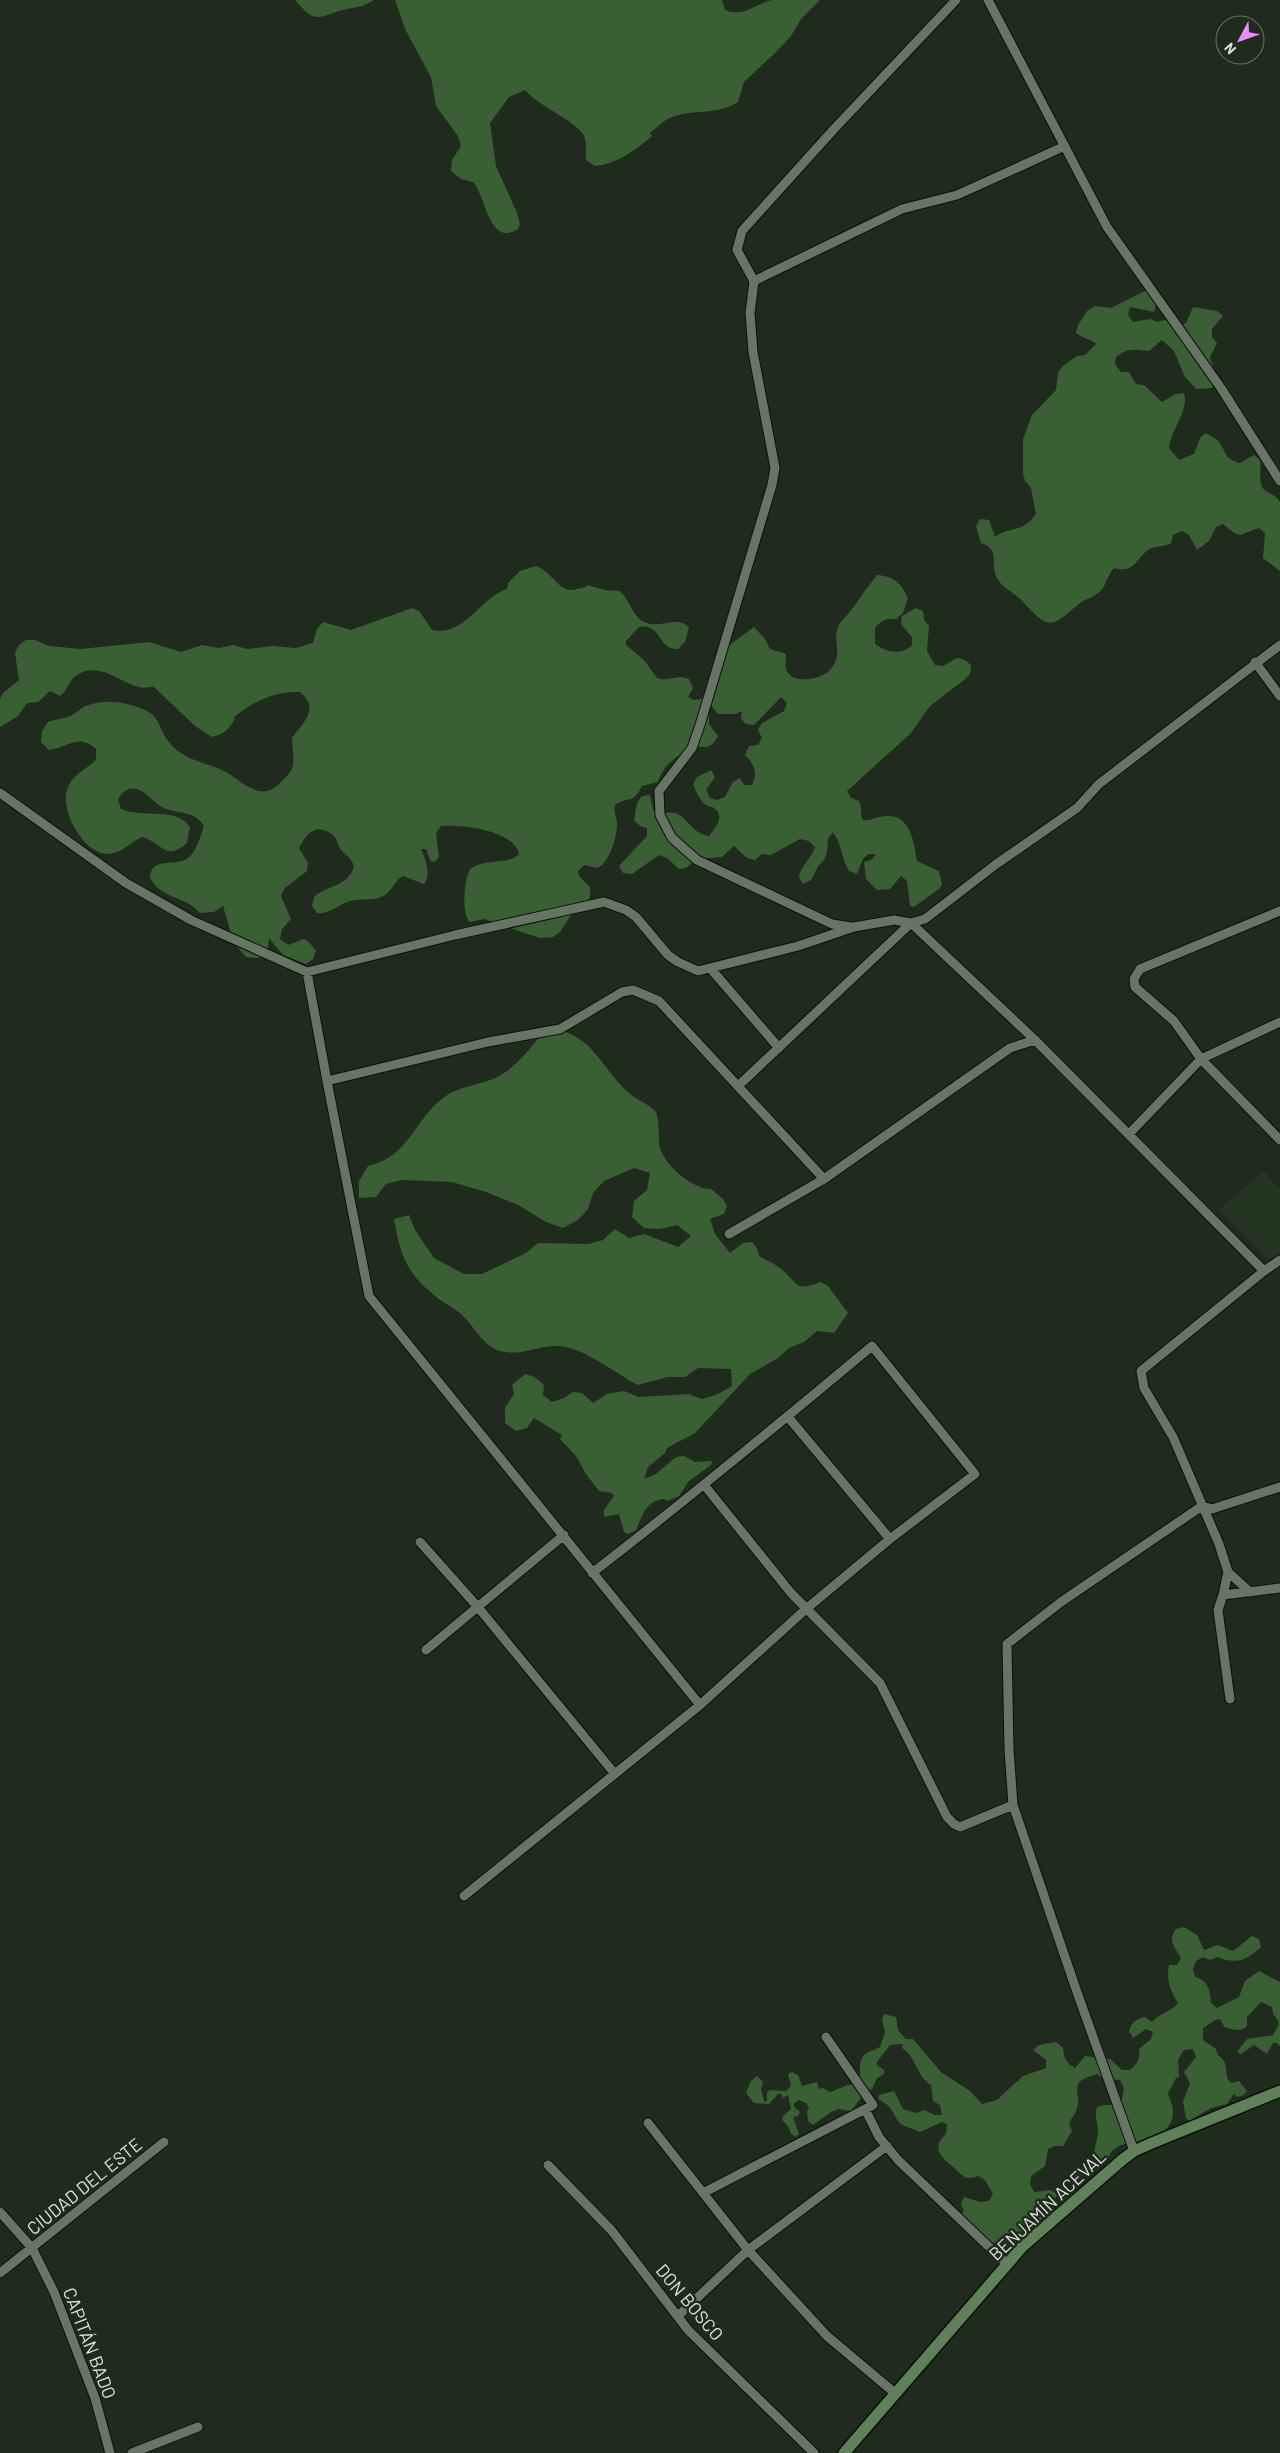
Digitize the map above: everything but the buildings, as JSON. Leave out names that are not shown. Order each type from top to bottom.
[{"type":"street","points":[[854,927],[832,924],[697,860],[672,838],[660,815],[659,790],[692,748],[775,468],[753,352],[750,313],[754,281],[736,250],[742,231],[834,129],[956,0]]},
{"type":"street","points":[[988,0],[1065,146],[1091,200],[1107,227],[1221,388],[1280,481]]},
{"type":"street","points":[[754,281],[902,209],[957,194],[1065,146]]},
{"type":"street","points":[[738,1086],[911,923],[924,919],[995,865],[1076,808],[1099,784],[1255,662],[1280,645]]},
{"type":"street","points":[[1255,662],[1280,696]]},
{"type":"street","points":[[0,793],[134,888],[191,920],[307,972],[455,935],[604,902],[626,910],[636,917],[658,946],[678,962],[698,971],[798,946],[854,927],[894,920],[911,923],[1035,1040],[1264,1271]]},
{"type":"street","points":[[1280,911],[1136,973],[1135,987],[1174,1021],[1201,1059],[1280,1140]]},
{"type":"street","points":[[711,969],[779,1048]]},
{"type":"street","points":[[307,972],[369,1296],[700,1705]]},
{"type":"street","points":[[327,1081],[488,1042],[560,1029],[622,992],[633,990],[659,1001],[824,1179]]},
{"type":"street","points":[[1129,1134],[1201,1059],[1280,1022]]},
{"type":"street","points":[[729,1234],[824,1179],[1010,1048],[1035,1040]]},
{"type":"street","points":[[1250,1592],[1228,1572],[1219,1544],[1173,1437],[1144,1388],[1141,1371],[1280,1260]]},
{"type":"street","points":[[464,1896],[700,1705],[806,1609],[890,1539],[975,1474],[872,1346],[705,1486],[592,1573]]},
{"type":"street","points":[[788,1416],[890,1539]]},
{"type":"street","points":[[705,1486],[806,1609],[880,1683],[947,1817],[960,1827],[1013,1805]]},
{"type":"street","points":[[1202,1506],[1212,1509],[1280,1488]]},
{"type":"street","points":[[1134,2151],[1078,1996],[1013,1805],[1009,1750],[1007,1644],[1061,1602],[1202,1506]]},
{"type":"street","points":[[426,1650],[564,1535]]},
{"type":"street","points":[[420,1542],[477,1606],[615,1774]]},
{"type":"street","points":[[1228,1572],[1218,1610],[1230,1699]]},
{"type":"street","points":[[1223,1595],[1280,1588]]},
{"type":"street","points":[[703,2193],[873,2105],[826,2037]]},
{"type":"street","name":"BENJAMÍN ACEVAL","points":[[844,2453],[1023,2246],[1134,2151],[1280,2091]]},
{"type":"street","points":[[865,2109],[879,2136],[898,2160],[1007,2264]]},
{"type":"street","points":[[648,2123],[748,2250],[827,2336],[896,2394]]},
{"type":"street","name":"CIUDAD DEL ESTE","points":[[0,2273],[164,2142]]},
{"type":"street","points":[[678,2316],[748,2250],[887,2146]]},
{"type":"street","name":"DON BOSCO","points":[[548,2165],[612,2231],[688,2330],[814,2453]]},
{"type":"street","name":"CAPITÁN BADO","points":[[0,2212],[32,2248],[54,2292],[92,2389],[110,2453]]},
{"type":"street","points":[[132,2453],[198,2427]]},
{"type":"shaded area","points":[[1264,1171],[1280,1190],[1280,1252],[1273,1257],[1267,1258],[1219,1209]]},
{"type":"green space","points":[[295,0],[374,0],[363,5],[317,17],[308,13]]},
{"type":"green space","points":[[395,0],[722,0],[725,10],[738,12],[773,0],[820,0],[801,19],[791,36],[744,82],[738,102],[723,109],[688,113],[669,118],[650,133],[652,136],[626,156],[603,165],[595,166],[586,160],[584,136],[574,125],[539,102],[525,90],[509,97],[490,123],[496,166],[520,224],[518,229],[508,233],[501,232],[494,226],[473,182],[461,179],[451,171],[452,160],[461,146],[458,136],[436,106],[431,77],[406,31]]},
{"type":"green space","points":[[1149,289],[1156,304],[1154,312],[1130,307],[1128,315],[1133,322],[1150,319],[1157,322],[1165,320],[1179,327],[1186,323],[1193,307],[1217,311],[1223,316],[1212,329],[1212,337],[1217,343],[1210,357],[1217,381],[1212,388],[1196,389],[1185,377],[1174,351],[1162,340],[1149,351],[1135,350],[1124,352],[1116,357],[1115,364],[1121,372],[1129,372],[1136,384],[1144,385],[1162,402],[1176,394],[1184,393],[1184,407],[1169,448],[1179,460],[1194,454],[1200,438],[1206,433],[1219,442],[1227,456],[1232,460],[1240,463],[1254,455],[1260,460],[1260,482],[1267,492],[1276,497],[1280,502],[1280,571],[1263,558],[1265,533],[1259,528],[1241,535],[1234,533],[1223,524],[1216,527],[1209,541],[1197,550],[1189,535],[1182,531],[1173,535],[1171,543],[1148,550],[1130,568],[1114,568],[1103,588],[1098,593],[1080,603],[1057,621],[1045,622],[999,582],[995,573],[993,554],[987,546],[981,543],[976,526],[980,519],[989,520],[995,537],[1000,533],[1020,527],[1031,521],[1036,514],[1031,488],[1025,481],[1023,473],[1023,439],[1032,415],[1056,390],[1058,373],[1063,366],[1077,356],[1085,355],[1096,344],[1076,333],[1078,325],[1087,311],[1095,306],[1111,308]]},
{"type":"green space","points":[[536,566],[568,589],[583,588],[587,585],[605,590],[619,591],[636,616],[644,622],[656,624],[679,622],[685,624],[689,628],[685,642],[678,649],[667,646],[652,629],[646,627],[639,627],[626,641],[626,645],[644,660],[657,678],[681,677],[689,679],[693,688],[688,697],[694,700],[704,699],[709,711],[709,724],[718,736],[715,742],[708,747],[688,746],[664,769],[658,782],[642,786],[636,796],[616,804],[614,809],[617,829],[614,842],[606,860],[598,868],[584,865],[578,871],[579,876],[590,887],[590,898],[575,909],[560,932],[553,937],[540,938],[484,919],[470,922],[465,912],[464,896],[466,880],[470,869],[483,864],[510,859],[519,854],[515,846],[508,839],[486,830],[461,826],[441,826],[436,833],[439,857],[436,861],[431,862],[426,849],[421,849],[428,871],[424,884],[403,876],[381,897],[346,902],[330,911],[317,913],[312,906],[314,897],[346,879],[354,867],[334,835],[321,829],[316,829],[309,834],[299,848],[308,863],[307,871],[285,888],[281,896],[291,919],[282,929],[280,939],[288,945],[304,939],[309,942],[316,951],[313,959],[306,964],[283,955],[269,938],[267,955],[257,958],[246,957],[234,943],[223,906],[214,912],[200,913],[187,903],[160,890],[150,878],[151,871],[159,864],[183,861],[191,855],[204,826],[200,821],[192,815],[166,809],[143,792],[131,789],[118,799],[121,809],[130,812],[168,815],[184,821],[190,827],[187,843],[174,851],[169,851],[142,837],[118,852],[108,854],[99,852],[90,847],[75,829],[67,807],[66,796],[68,787],[73,779],[96,760],[96,749],[90,744],[79,741],[49,750],[41,742],[42,731],[48,722],[70,716],[84,707],[100,702],[123,703],[138,707],[154,716],[174,748],[186,756],[222,770],[252,789],[267,791],[275,787],[290,773],[293,757],[292,738],[304,722],[309,711],[309,705],[300,692],[281,693],[256,702],[233,718],[235,718],[231,726],[226,731],[212,737],[195,726],[154,687],[141,688],[101,671],[93,670],[85,671],[74,677],[60,696],[50,691],[38,702],[27,703],[18,716],[0,727],[0,699],[3,693],[19,680],[15,653],[19,645],[26,640],[35,640],[49,646],[81,649],[149,642],[181,652],[202,645],[219,648],[233,645],[247,649],[273,646],[296,648],[313,643],[317,629],[323,622],[351,630],[412,608],[419,611],[432,630],[443,631],[463,622],[489,599],[507,589],[508,583],[520,571]]},
{"type":"green space","points":[[877,575],[896,581],[903,588],[908,598],[903,613],[896,619],[884,620],[875,628],[875,644],[894,652],[903,651],[912,645],[912,637],[901,624],[902,616],[916,608],[923,611],[924,620],[929,626],[927,651],[935,665],[943,666],[957,658],[965,660],[971,665],[970,674],[930,706],[911,733],[847,791],[851,798],[859,801],[863,820],[887,816],[895,817],[906,825],[913,839],[917,861],[939,871],[942,884],[940,888],[914,907],[910,906],[907,881],[901,876],[890,889],[877,890],[866,879],[864,862],[871,860],[876,854],[868,854],[863,859],[857,874],[849,871],[833,832],[828,838],[827,853],[824,860],[818,866],[811,880],[803,884],[799,877],[800,873],[815,847],[809,841],[800,839],[771,855],[762,854],[755,860],[747,858],[734,846],[722,857],[697,859],[686,868],[679,869],[667,858],[659,855],[632,874],[623,873],[619,866],[647,836],[647,828],[640,826],[634,820],[637,803],[642,796],[650,795],[653,810],[660,814],[669,812],[681,816],[695,830],[709,836],[718,822],[719,815],[714,808],[707,806],[698,796],[693,784],[697,777],[711,770],[715,777],[706,790],[710,798],[717,800],[725,797],[733,782],[740,778],[744,785],[752,785],[754,781],[754,769],[745,755],[749,746],[758,745],[762,738],[758,730],[762,723],[784,711],[787,703],[781,697],[754,725],[746,724],[741,719],[742,711],[735,714],[718,714],[709,703],[728,646],[754,627],[765,639],[770,649],[786,654],[786,669],[789,674],[800,679],[820,676],[830,670],[834,664],[837,653],[836,638],[839,625]]},
{"type":"green space","points":[[546,1029],[561,1031],[585,1043],[630,1094],[655,1111],[658,1118],[660,1148],[668,1162],[681,1176],[697,1186],[711,1189],[723,1199],[727,1206],[724,1214],[710,1219],[715,1234],[730,1253],[743,1243],[752,1242],[757,1248],[759,1256],[778,1266],[797,1285],[805,1286],[821,1282],[828,1286],[848,1313],[834,1333],[817,1331],[804,1342],[789,1348],[778,1358],[750,1374],[695,1433],[667,1448],[665,1453],[648,1467],[644,1479],[656,1474],[676,1457],[684,1456],[695,1462],[712,1461],[711,1465],[689,1481],[679,1496],[667,1501],[664,1499],[653,1502],[646,1510],[636,1530],[628,1534],[624,1532],[619,1514],[604,1517],[604,1510],[614,1496],[612,1493],[599,1491],[586,1474],[576,1456],[560,1439],[562,1435],[534,1418],[527,1428],[516,1431],[505,1423],[505,1408],[514,1394],[512,1385],[525,1374],[535,1377],[544,1385],[543,1395],[552,1402],[564,1398],[573,1392],[582,1393],[593,1403],[607,1394],[624,1391],[639,1397],[688,1394],[702,1399],[718,1394],[732,1386],[731,1369],[698,1368],[685,1377],[668,1377],[637,1385],[599,1361],[568,1347],[551,1346],[511,1353],[495,1349],[486,1342],[461,1314],[436,1297],[416,1278],[405,1261],[394,1219],[409,1215],[415,1230],[434,1258],[464,1274],[482,1274],[526,1253],[538,1243],[588,1244],[603,1240],[615,1229],[629,1238],[644,1234],[678,1247],[691,1236],[677,1225],[660,1229],[644,1228],[632,1217],[634,1201],[647,1190],[650,1173],[634,1168],[604,1181],[593,1193],[588,1209],[578,1220],[563,1228],[546,1222],[518,1205],[486,1192],[452,1182],[402,1180],[386,1184],[376,1197],[359,1198],[359,1181],[368,1166],[382,1161],[402,1146],[433,1107],[455,1091],[501,1075],[522,1057]]},
{"type":"green space","points":[[1184,1927],[1197,1935],[1204,1950],[1218,1945],[1233,1951],[1252,1936],[1259,1939],[1261,1947],[1246,1958],[1230,1961],[1218,1957],[1210,1960],[1203,1957],[1196,1961],[1193,1969],[1195,1977],[1203,1981],[1208,1987],[1211,2003],[1217,2008],[1239,1997],[1245,1981],[1259,1971],[1280,1982],[1280,2046],[1277,2043],[1273,2043],[1267,2054],[1254,2045],[1241,2054],[1237,2052],[1247,2039],[1273,2035],[1279,2024],[1273,2014],[1272,2007],[1261,2002],[1247,2017],[1247,2026],[1245,2028],[1236,2030],[1224,2027],[1221,2020],[1217,2019],[1203,2028],[1203,2040],[1216,2049],[1217,2054],[1224,2061],[1227,2076],[1231,2083],[1239,2081],[1247,2091],[1244,2095],[1237,2097],[1234,2094],[1227,2104],[1211,2108],[1189,2121],[1186,2118],[1183,2102],[1190,2083],[1184,2072],[1196,2057],[1193,2049],[1184,2050],[1178,2060],[1179,2077],[1176,2078],[1168,2093],[1173,2112],[1172,2119],[1165,2131],[1134,2148],[1127,2143],[1119,2146],[1112,2151],[1103,2165],[1096,2162],[1095,2157],[1098,2131],[1097,2107],[1121,2103],[1124,2088],[1120,2080],[1104,2079],[1097,2074],[1082,2080],[1077,2087],[1078,2101],[1076,2110],[1069,2123],[1072,2131],[1063,2146],[1055,2146],[1048,2149],[1045,2166],[1031,2176],[1030,2184],[1034,2192],[1050,2190],[1058,2194],[1037,2225],[1023,2237],[1007,2246],[1000,2242],[990,2243],[958,2217],[964,2211],[961,2204],[964,2197],[980,2202],[989,2201],[993,2194],[985,2180],[978,2176],[966,2178],[944,2159],[939,2152],[939,2144],[946,2134],[947,2124],[942,2122],[920,2132],[900,2124],[889,2106],[878,2099],[879,2095],[894,2091],[903,2109],[916,2113],[924,2110],[935,2115],[942,2115],[940,2105],[933,2101],[931,2085],[922,2077],[911,2057],[902,2048],[903,2044],[890,2045],[877,2062],[877,2065],[884,2070],[884,2074],[877,2078],[872,2089],[865,2092],[851,2111],[839,2109],[831,2112],[813,2125],[808,2121],[807,2112],[809,2108],[806,2103],[799,2100],[794,2103],[794,2107],[800,2112],[798,2116],[793,2117],[799,2134],[796,2137],[791,2134],[788,2126],[782,2120],[783,2116],[791,2109],[788,2095],[783,2098],[781,2094],[778,2094],[769,2104],[754,2103],[746,2093],[751,2081],[757,2076],[763,2082],[761,2089],[764,2101],[767,2101],[767,2093],[770,2090],[786,2091],[791,2086],[788,2074],[792,2072],[798,2075],[802,2086],[817,2082],[819,2089],[823,2088],[830,2092],[856,2084],[860,2077],[862,2058],[865,2054],[880,2047],[885,2032],[882,2019],[884,2014],[896,2017],[898,2030],[906,2039],[913,2039],[941,2072],[970,2091],[982,2104],[997,2100],[1023,2076],[1046,2068],[1046,2060],[1033,2050],[1039,2045],[1056,2042],[1063,2048],[1069,2064],[1075,2068],[1085,2056],[1110,2059],[1122,2070],[1130,2070],[1138,2061],[1139,2049],[1151,2039],[1153,2032],[1146,2029],[1133,2038],[1129,2031],[1133,2023],[1145,2017],[1152,2022],[1178,2003],[1169,1985],[1168,1971],[1169,1965],[1177,1965],[1181,1958],[1172,1941],[1173,1933],[1176,1929]]}]
